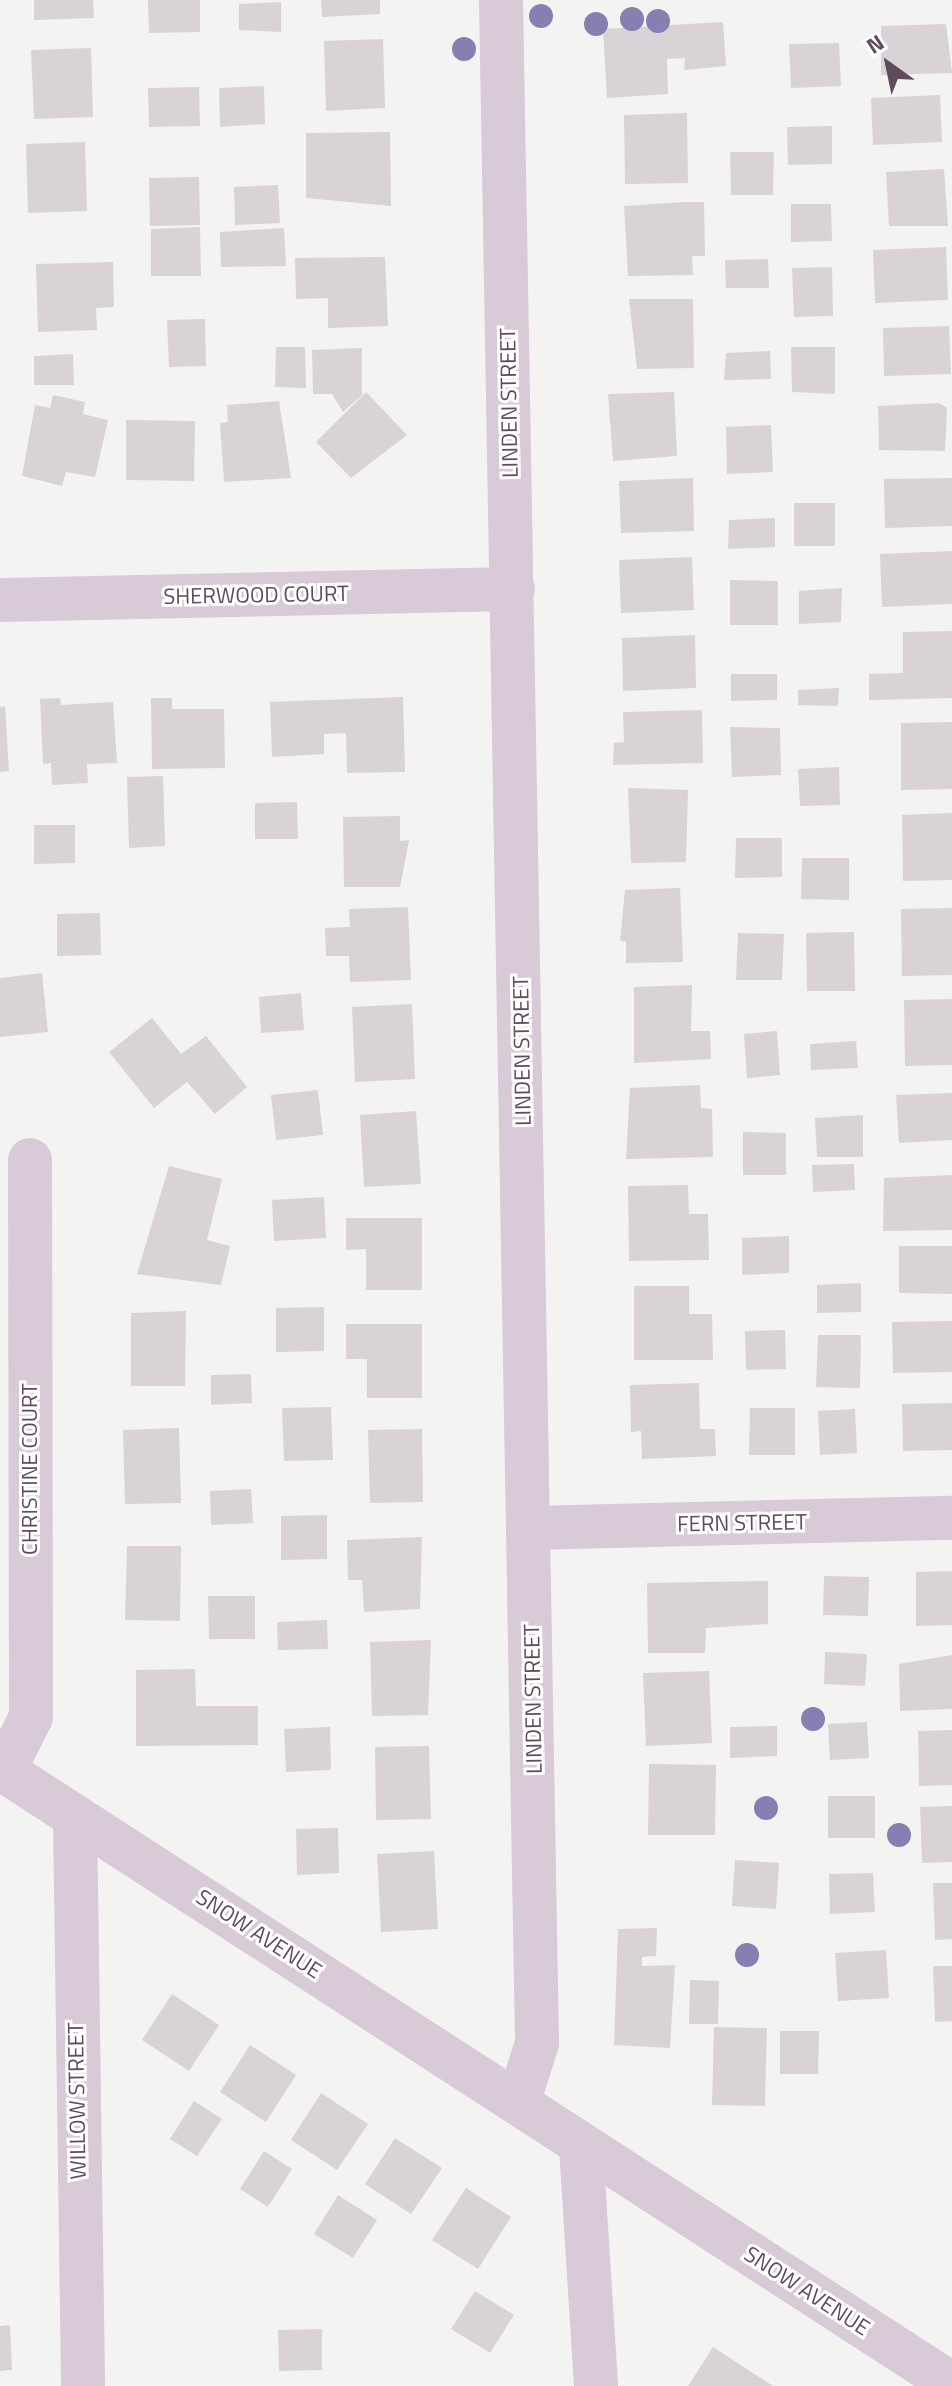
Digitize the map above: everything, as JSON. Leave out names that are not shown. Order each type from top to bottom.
[{"type":"street","name":"LINDEN STREET","points":[[501,0],[531,1528],[537,2043],[519,2100]]},
{"type":"street","name":"SHERWOOD COURT","points":[[0,600],[513,589]]},
{"type":"street","name":"CHRISTINE COURT","points":[[2,1770],[31,1717],[30,1160]]},
{"type":"street","name":"FERN STREET","points":[[531,1528],[952,1518]]},
{"type":"street","name":"SNOW AVENUE","points":[[2,1770],[519,2100],[581,2147],[952,2384]]},
{"type":"street","name":"WILLOW STREET","points":[[75,1817],[83,2386]]},
{"type":"street","points":[[581,2147],[596,2386]]},
{"type":"building","points":[[34,0],[93,0],[94,18],[34,20]]},
{"type":"building","points":[[148,0],[200,0],[200,32],[149,33]]},
{"type":"building","points":[[321,0],[380,0],[380,14],[322,17]]},
{"type":"building","points":[[281,2],[281,32],[239,30],[239,4]]},
{"type":"building","points":[[723,22],[726,66],[684,70],[685,58],[667,59],[668,94],[607,98],[603,29]]},
{"type":"building","points":[[946,24],[952,73],[881,75],[881,26]]},
{"type":"building","points":[[383,39],[385,108],[326,111],[324,41]]},
{"type":"building","points":[[839,43],[841,86],[791,88],[789,44]]},
{"type":"building","points":[[91,48],[93,117],[34,119],[31,50]]},
{"type":"building","points":[[264,86],[265,124],[220,127],[219,88]]},
{"type":"building","points":[[199,87],[200,126],[149,127],[148,88]]},
{"type":"building","points":[[940,95],[942,142],[873,145],[871,98]]},
{"type":"building","points":[[687,113],[688,183],[625,184],[624,115]]},
{"type":"building","points":[[832,126],[832,164],[788,165],[787,127]]},
{"type":"building","points":[[390,132],[391,206],[306,198],[306,133]]},
{"type":"building","points":[[85,142],[87,211],[28,213],[26,144]]},
{"type":"building","points":[[730,152],[774,152],[773,195],[731,195]]},
{"type":"building","points":[[944,169],[948,226],[889,226],[886,172]]},
{"type":"building","points":[[199,177],[200,225],[150,226],[149,178]]},
{"type":"building","points":[[278,185],[280,223],[235,225],[234,187]]},
{"type":"building","points":[[704,202],[705,256],[692,256],[693,275],[628,276],[624,206]]},
{"type":"building","points":[[791,204],[831,204],[832,241],[791,242]]},
{"type":"building","points":[[200,227],[201,276],[151,276],[151,229]]},
{"type":"building","points":[[284,228],[286,266],[221,267],[220,232]]},
{"type":"building","points":[[946,247],[948,300],[875,303],[873,250]]},
{"type":"building","points":[[385,257],[388,326],[328,328],[328,298],[296,299],[295,258]]},
{"type":"building","points":[[768,259],[769,288],[726,288],[725,260]]},
{"type":"building","points":[[113,262],[114,307],[96,308],[97,330],[38,332],[36,264]]},
{"type":"building","points":[[832,267],[833,316],[794,317],[792,268]]},
{"type":"building","points":[[629,299],[693,299],[694,368],[637,369]]},
{"type":"building","points":[[205,319],[206,366],[169,367],[167,320]]},
{"type":"building","points":[[949,326],[951,374],[884,376],[883,328]]},
{"type":"building","points":[[276,347],[305,347],[306,388],[275,387]]},
{"type":"building","points":[[791,347],[835,347],[835,394],[792,392]]},
{"type":"building","points":[[362,348],[362,395],[343,412],[332,394],[313,394],[312,350]]},
{"type":"building","points":[[770,351],[771,379],[724,380],[726,353]]},
{"type":"building","points":[[73,354],[74,385],[34,385],[34,356]]},
{"type":"building","points":[[366,392],[407,435],[351,478],[316,442]]},
{"type":"building","points":[[674,392],[677,456],[613,461],[608,394]]},
{"type":"building","points":[[53,395],[85,402],[83,414],[108,420],[95,477],[66,472],[62,486],[22,476],[35,405],[50,408]]},
{"type":"building","points":[[279,401],[291,478],[224,482],[220,423],[228,422],[227,405]]},
{"type":"building","points":[[939,403],[947,408],[945,451],[879,450],[878,406]]},
{"type":"building","points":[[126,420],[195,421],[194,481],[126,480]]},
{"type":"building","points":[[771,425],[773,472],[727,474],[726,427]]},
{"type":"building","points":[[693,478],[694,531],[621,533],[619,481]]},
{"type":"building","points":[[952,478],[952,526],[885,528],[884,479]]},
{"type":"building","points":[[794,503],[835,503],[835,546],[794,546]]},
{"type":"building","points":[[775,518],[775,547],[728,549],[729,520]]},
{"type":"building","points":[[952,551],[952,604],[882,607],[880,554]]},
{"type":"building","points":[[692,557],[694,610],[621,613],[619,560]]},
{"type":"building","points":[[730,580],[778,581],[778,625],[730,625]]},
{"type":"building","points":[[842,588],[841,622],[799,624],[799,591]]},
{"type":"building","points":[[952,631],[952,698],[869,700],[869,674],[903,673],[903,632]]},
{"type":"building","points":[[695,635],[696,688],[623,691],[622,638]]},
{"type":"building","points":[[731,674],[777,674],[777,700],[731,701]]},
{"type":"building","points":[[839,688],[838,706],[798,705],[798,690]]},
{"type":"building","points":[[403,697],[405,772],[347,773],[346,733],[324,734],[324,754],[272,757],[270,702]]},
{"type":"building","points":[[60,698],[61,705],[113,702],[117,763],[87,764],[88,783],[52,785],[51,763],[43,764],[40,699]]},
{"type":"building","points":[[151,698],[172,698],[172,709],[224,709],[225,768],[152,769]]},
{"type":"building","points":[[5,706],[9,771],[0,772],[0,707]]},
{"type":"building","points":[[702,710],[703,763],[613,765],[614,743],[624,742],[623,712]]},
{"type":"building","points":[[952,722],[952,789],[901,790],[901,723]]},
{"type":"building","points":[[730,727],[780,728],[781,775],[732,777]]},
{"type":"building","points":[[839,767],[840,805],[800,806],[798,769]]},
{"type":"building","points":[[163,776],[165,846],[129,848],[127,777]]},
{"type":"building","points":[[628,788],[688,790],[686,862],[631,863]]},
{"type":"building","points":[[297,802],[298,839],[255,839],[255,803]]},
{"type":"building","points":[[952,813],[952,880],[903,881],[902,815]]},
{"type":"building","points":[[400,816],[400,841],[409,840],[400,887],[344,887],[343,817]]},
{"type":"building","points":[[34,825],[75,825],[75,863],[34,864]]},
{"type":"building","points":[[736,838],[782,838],[782,877],[735,878]]},
{"type":"building","points":[[802,858],[849,858],[849,900],[801,899]]},
{"type":"building","points":[[680,888],[683,962],[626,963],[626,941],[620,941],[625,890]]},
{"type":"building","points":[[408,907],[411,980],[350,982],[349,956],[326,956],[325,928],[350,927],[349,909]]},
{"type":"building","points":[[952,908],[952,975],[902,976],[901,909]]},
{"type":"building","points":[[100,913],[101,955],[57,956],[57,914]]},
{"type":"building","points":[[854,932],[855,991],[807,991],[806,933]]},
{"type":"building","points":[[738,933],[784,934],[782,980],[736,980]]},
{"type":"building","points":[[42,973],[48,1032],[0,1037],[0,978]]},
{"type":"building","points":[[692,985],[691,1031],[710,1031],[711,1059],[634,1063],[634,987]]},
{"type":"building","points":[[301,993],[304,1030],[261,1033],[259,997]]},
{"type":"building","points":[[952,999],[952,1065],[905,1066],[904,1000]]},
{"type":"building","points":[[412,1004],[415,1079],[355,1082],[352,1007]]},
{"type":"building","points":[[152,1018],[181,1054],[206,1036],[247,1087],[215,1114],[187,1082],[154,1108],[109,1052]]},
{"type":"building","points":[[777,1031],[780,1075],[747,1078],[744,1034]]},
{"type":"building","points":[[856,1041],[858,1068],[811,1070],[810,1044]]},
{"type":"building","points":[[700,1085],[701,1108],[712,1109],[713,1157],[626,1159],[630,1088]]},
{"type":"building","points":[[318,1090],[323,1135],[276,1140],[271,1095]]},
{"type":"building","points":[[952,1093],[952,1140],[899,1143],[896,1095]]},
{"type":"building","points":[[416,1111],[421,1184],[364,1187],[360,1115]]},
{"type":"building","points":[[863,1115],[863,1157],[817,1157],[815,1118]]},
{"type":"building","points":[[743,1132],[786,1133],[786,1175],[743,1175]]},
{"type":"building","points":[[854,1164],[855,1190],[813,1192],[812,1165]]},
{"type":"building","points":[[169,1166],[222,1179],[207,1240],[230,1246],[221,1285],[137,1274]]},
{"type":"building","points":[[952,1175],[952,1230],[883,1231],[884,1178]]},
{"type":"building","points":[[688,1185],[689,1214],[708,1214],[709,1260],[629,1261],[628,1186]]},
{"type":"building","points":[[324,1197],[326,1238],[274,1241],[272,1200]]},
{"type":"building","points":[[346,1218],[422,1218],[422,1290],[366,1290],[366,1249],[346,1250]]},
{"type":"building","points":[[789,1236],[789,1273],[742,1275],[742,1238]]},
{"type":"building","points":[[899,1246],[952,1246],[952,1294],[899,1293]]},
{"type":"building","points":[[861,1283],[861,1312],[817,1313],[817,1285]]},
{"type":"building","points":[[634,1286],[689,1286],[689,1314],[712,1314],[713,1360],[634,1360]]},
{"type":"building","points":[[324,1307],[324,1351],[276,1352],[276,1308]]},
{"type":"building","points":[[186,1311],[185,1386],[131,1386],[131,1313]]},
{"type":"building","points":[[952,1321],[952,1372],[893,1373],[892,1322]]},
{"type":"building","points":[[346,1324],[422,1324],[422,1398],[367,1398],[367,1359],[346,1359]]},
{"type":"building","points":[[785,1330],[786,1369],[746,1370],[745,1331]]},
{"type":"building","points":[[818,1335],[861,1335],[860,1388],[816,1387]]},
{"type":"building","points":[[251,1374],[252,1403],[211,1405],[211,1375]]},
{"type":"building","points":[[699,1383],[700,1429],[715,1429],[716,1456],[642,1459],[641,1431],[631,1432],[630,1385]]},
{"type":"building","points":[[952,1403],[952,1450],[903,1451],[902,1404]]},
{"type":"building","points":[[331,1407],[333,1460],[284,1461],[282,1408]]},
{"type":"building","points":[[750,1408],[795,1408],[795,1455],[749,1455]]},
{"type":"building","points":[[855,1409],[857,1453],[820,1455],[818,1411]]},
{"type":"building","points":[[179,1428],[181,1503],[125,1504],[123,1430]]},
{"type":"building","points":[[422,1429],[423,1502],[370,1503],[368,1430]]},
{"type":"building","points":[[251,1489],[253,1523],[211,1525],[210,1491]]},
{"type":"building","points":[[327,1515],[327,1559],[281,1560],[281,1516]]},
{"type":"building","points":[[422,1537],[420,1609],[364,1612],[362,1580],[348,1580],[347,1540]]},
{"type":"building","points":[[127,1546],[181,1546],[180,1621],[125,1620]]},
{"type":"building","points":[[952,1571],[952,1625],[916,1626],[916,1572]]},
{"type":"building","points":[[824,1576],[869,1577],[868,1616],[823,1615]]},
{"type":"building","points":[[768,1581],[768,1624],[706,1628],[705,1653],[648,1653],[647,1583]]},
{"type":"building","points":[[208,1596],[255,1596],[255,1639],[209,1639]]},
{"type":"building","points":[[327,1620],[328,1649],[278,1650],[277,1622]]},
{"type":"building","points":[[431,1640],[428,1715],[372,1716],[370,1642]]},
{"type":"building","points":[[825,1652],[867,1654],[865,1686],[824,1684]]},
{"type":"building","points":[[952,1655],[952,1709],[900,1711],[899,1664]]},
{"type":"building","points":[[195,1669],[196,1706],[258,1706],[258,1745],[136,1746],[136,1670]]},
{"type":"building","points":[[709,1671],[712,1743],[646,1746],[643,1673]]},
{"type":"building","points":[[867,1722],[869,1758],[830,1760],[828,1724]]},
{"type":"building","points":[[777,1726],[777,1756],[730,1758],[730,1727]]},
{"type":"building","points":[[330,1727],[331,1770],[286,1772],[284,1729]]},
{"type":"building","points":[[952,1730],[952,1785],[919,1786],[918,1731]]},
{"type":"building","points":[[429,1746],[431,1819],[376,1820],[375,1747]]},
{"type":"building","points":[[649,1764],[716,1765],[715,1835],[648,1835]]},
{"type":"building","points":[[828,1796],[875,1796],[875,1838],[828,1838]]},
{"type":"building","points":[[952,1806],[952,1862],[922,1863],[920,1807]]},
{"type":"building","points":[[338,1828],[339,1873],[297,1875],[296,1829]]},
{"type":"building","points":[[434,1851],[438,1929],[381,1932],[377,1854]]},
{"type":"building","points":[[735,1860],[779,1863],[776,1909],[732,1906]]},
{"type":"building","points":[[873,1873],[875,1912],[830,1914],[829,1874]]},
{"type":"building","points":[[933,1883],[952,1883],[952,1939],[935,1940]]},
{"type":"building","points":[[657,1928],[656,1956],[642,1957],[642,1966],[675,1965],[670,2048],[614,2045],[618,1929]]},
{"type":"building","points":[[886,1950],[889,1998],[838,2001],[835,1953]]},
{"type":"building","points":[[933,1966],[952,1966],[952,2021],[935,2022]]},
{"type":"building","points":[[690,1980],[719,1981],[718,2024],[689,2024]]},
{"type":"building","points":[[172,1994],[219,2025],[189,2071],[142,2040]]},
{"type":"building","points":[[714,2027],[767,2028],[765,2106],[712,2105]]},
{"type":"building","points":[[780,2031],[819,2031],[818,2074],[780,2074]]},
{"type":"building","points":[[250,2045],[296,2075],[266,2122],[220,2092]]},
{"type":"building","points":[[321,2093],[368,2124],[337,2170],[291,2140]]},
{"type":"building","points":[[194,2101],[222,2119],[197,2156],[170,2139]]},
{"type":"building","points":[[395,2138],[442,2168],[411,2214],[365,2184]]},
{"type":"building","points":[[264,2151],[292,2169],[268,2207],[240,2189]]},
{"type":"building","points":[[466,2188],[511,2217],[478,2269],[432,2240]]},
{"type":"building","points":[[338,2195],[377,2220],[353,2258],[314,2234]]},
{"type":"building","points":[[475,2291],[514,2315],[490,2353],[451,2329]]},
{"type":"building","points":[[10,2325],[12,2370],[0,2371],[0,2326]]},
{"type":"building","points":[[322,2329],[322,2370],[279,2371],[278,2330]]},
{"type":"building","points":[[713,2347],[773,2386],[688,2386]]}]
